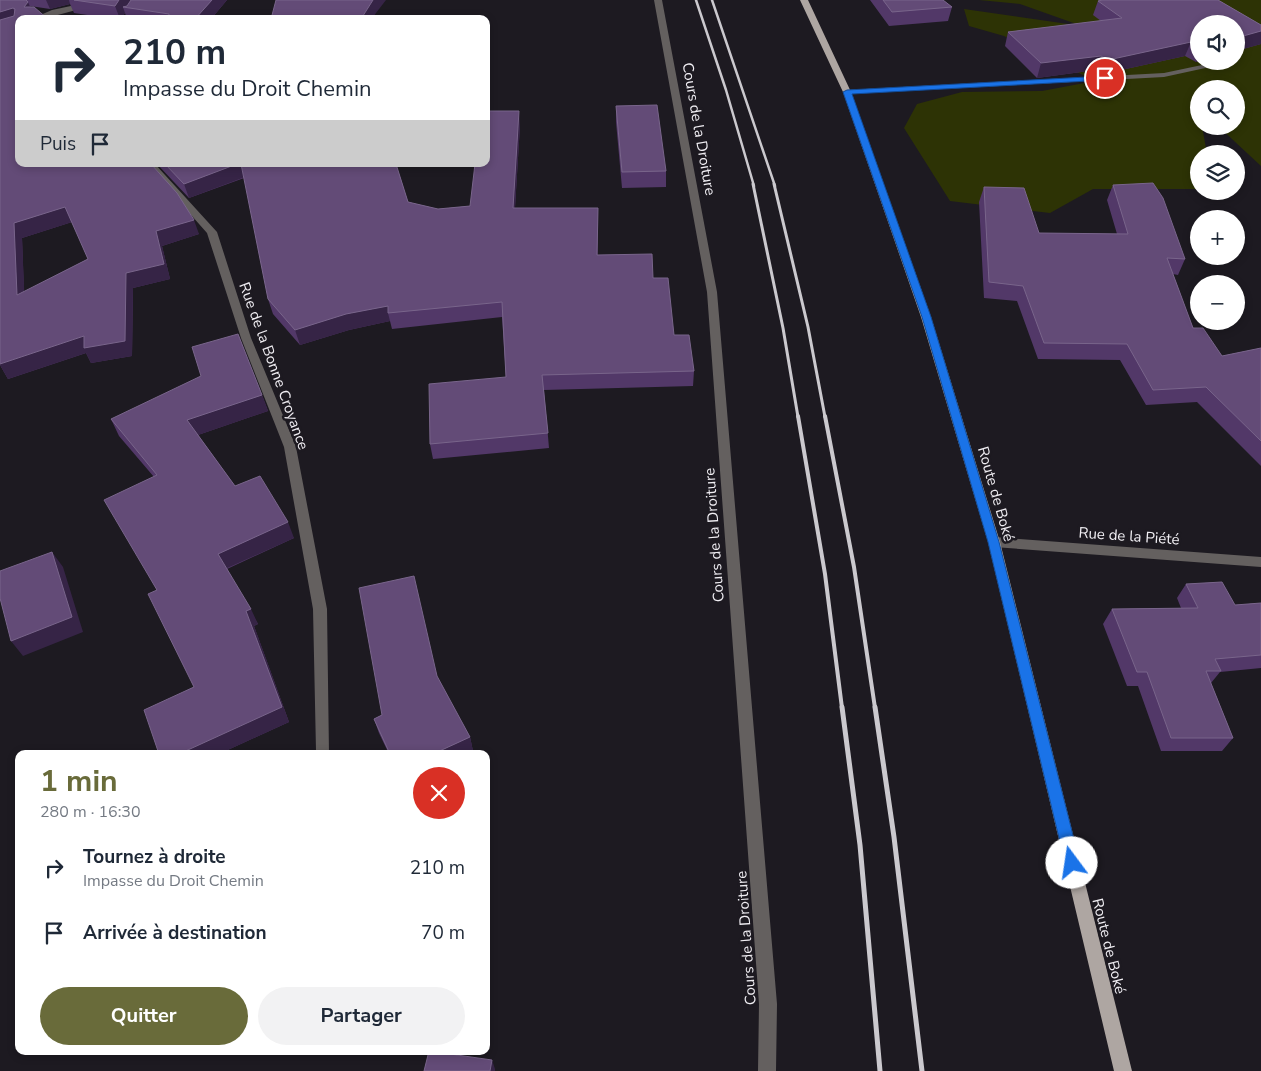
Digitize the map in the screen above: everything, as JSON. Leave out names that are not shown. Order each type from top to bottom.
[{"type":"main road","name":"Route de Boké","points":[[804,0],[847,92],[926,317],[994,542],[1124,1071]]},
{"type":"street","points":[[46,15],[109,0]]},
{"type":"street","name":"Cours de la Droiture","points":[[658,0],[712,292],[768,1004],[767,1071]]},
{"type":"street","points":[[847,92],[1164,75],[1190,70]]},
{"type":"street","name":"Rue de la Bonne Croyance","points":[[153,167],[212,232],[246,338],[290,447],[320,609],[323,750]]},
{"type":"street","name":"Rue de la Piété","points":[[994,542],[1261,562]]},
{"type":"green space","points":[[979,0],[1261,0],[1261,166],[1245,151],[1245,145],[1238,145],[1228,135],[1245,135],[1245,80],[1190,80],[1190,135],[1204,135],[1205,145],[1190,145],[1190,189],[1093,189],[1050,213],[950,201],[904,128],[917,104],[962,92],[1042,91],[1095,81],[1004,36],[969,26],[964,9],[1082,26],[1020,4]]},
{"type":"building","points":[[0,0],[26,0],[28,2],[24,7],[34,7],[43,15],[15,15],[15,167],[154,167],[177,193],[194,220],[156,231],[164,264],[126,273],[125,341],[84,348],[84,336],[0,364],[0,20],[14,16],[15,9],[0,12]],"holes":[[[65,207],[88,259],[17,295],[14,223]]]},
{"type":"building","points":[[74,0],[119,0],[115,6]]},
{"type":"building","points":[[131,0],[212,0],[199,15],[169,15],[123,7],[127,6]]},
{"type":"building","points":[[276,0],[373,0],[364,15],[272,15]]},
{"type":"building","points":[[883,0],[943,0],[952,7],[892,12]]},
{"type":"building","points":[[1218,0],[1244,15],[1190,15],[1190,42],[1108,60],[1101,56],[1041,63],[1008,32],[1122,18],[1098,1]]},
{"type":"building","points":[[1245,16],[1261,25],[1261,31],[1245,35]]},
{"type":"building","points":[[657,105],[666,171],[622,172],[616,106]]},
{"type":"building","points":[[490,111],[519,111],[513,208],[598,208],[597,255],[652,254],[653,278],[668,278],[674,335],[689,335],[694,371],[542,375],[548,433],[430,444],[429,384],[506,377],[502,302],[388,313],[388,306],[346,314],[295,330],[268,299],[242,167],[397,167],[408,202],[438,209],[470,206],[475,167],[490,167]]},
{"type":"building","points":[[168,167],[229,167],[184,184]]},
{"type":"building","points":[[1153,183],[1163,198],[1185,259],[1167,258],[1190,320],[1190,330],[1204,330],[1222,356],[1261,348],[1261,441],[1206,387],[1153,390],[1127,344],[1044,343],[1023,286],[989,282],[984,187],[1024,188],[1039,233],[1128,234],[1113,185]]},
{"type":"building","points":[[238,334],[262,395],[187,420],[235,486],[260,476],[288,522],[218,554],[251,609],[246,611],[282,707],[188,750],[158,750],[144,710],[194,687],[148,594],[157,590],[104,500],[157,475],[111,419],[201,376],[192,347]]},
{"type":"building","points":[[52,552],[72,617],[11,641],[0,598],[0,571]]},
{"type":"building","points":[[414,576],[437,676],[470,737],[442,750],[388,750],[374,719],[382,715],[359,588]]},
{"type":"building","points":[[1222,582],[1235,605],[1261,603],[1261,655],[1215,659],[1221,671],[1206,671],[1233,738],[1171,738],[1147,672],[1137,672],[1112,609],[1198,608],[1186,584]]},
{"type":"building","points":[[428,1055],[457,1055],[492,1060],[490,1071],[424,1071]]},
{"type":"railway","points":[[696,0],[726,90],[754,186]]},
{"type":"railway","points":[[712,0],[775,186]]},
{"type":"railway","points":[[753,184],[783,328],[798,417]]},
{"type":"railway","points":[[774,184],[808,327],[825,417]]},
{"type":"railway","points":[[798,416],[825,574],[842,708]]},
{"type":"railway","points":[[825,416],[854,567],[875,708]]},
{"type":"railway","points":[[842,707],[860,845],[880,1071]]},
{"type":"railway","points":[[875,707],[894,837],[922,1071]]},
{"type":"route","points":[[1072,863],[994,542],[926,317],[847,92],[1105,78]]}]
